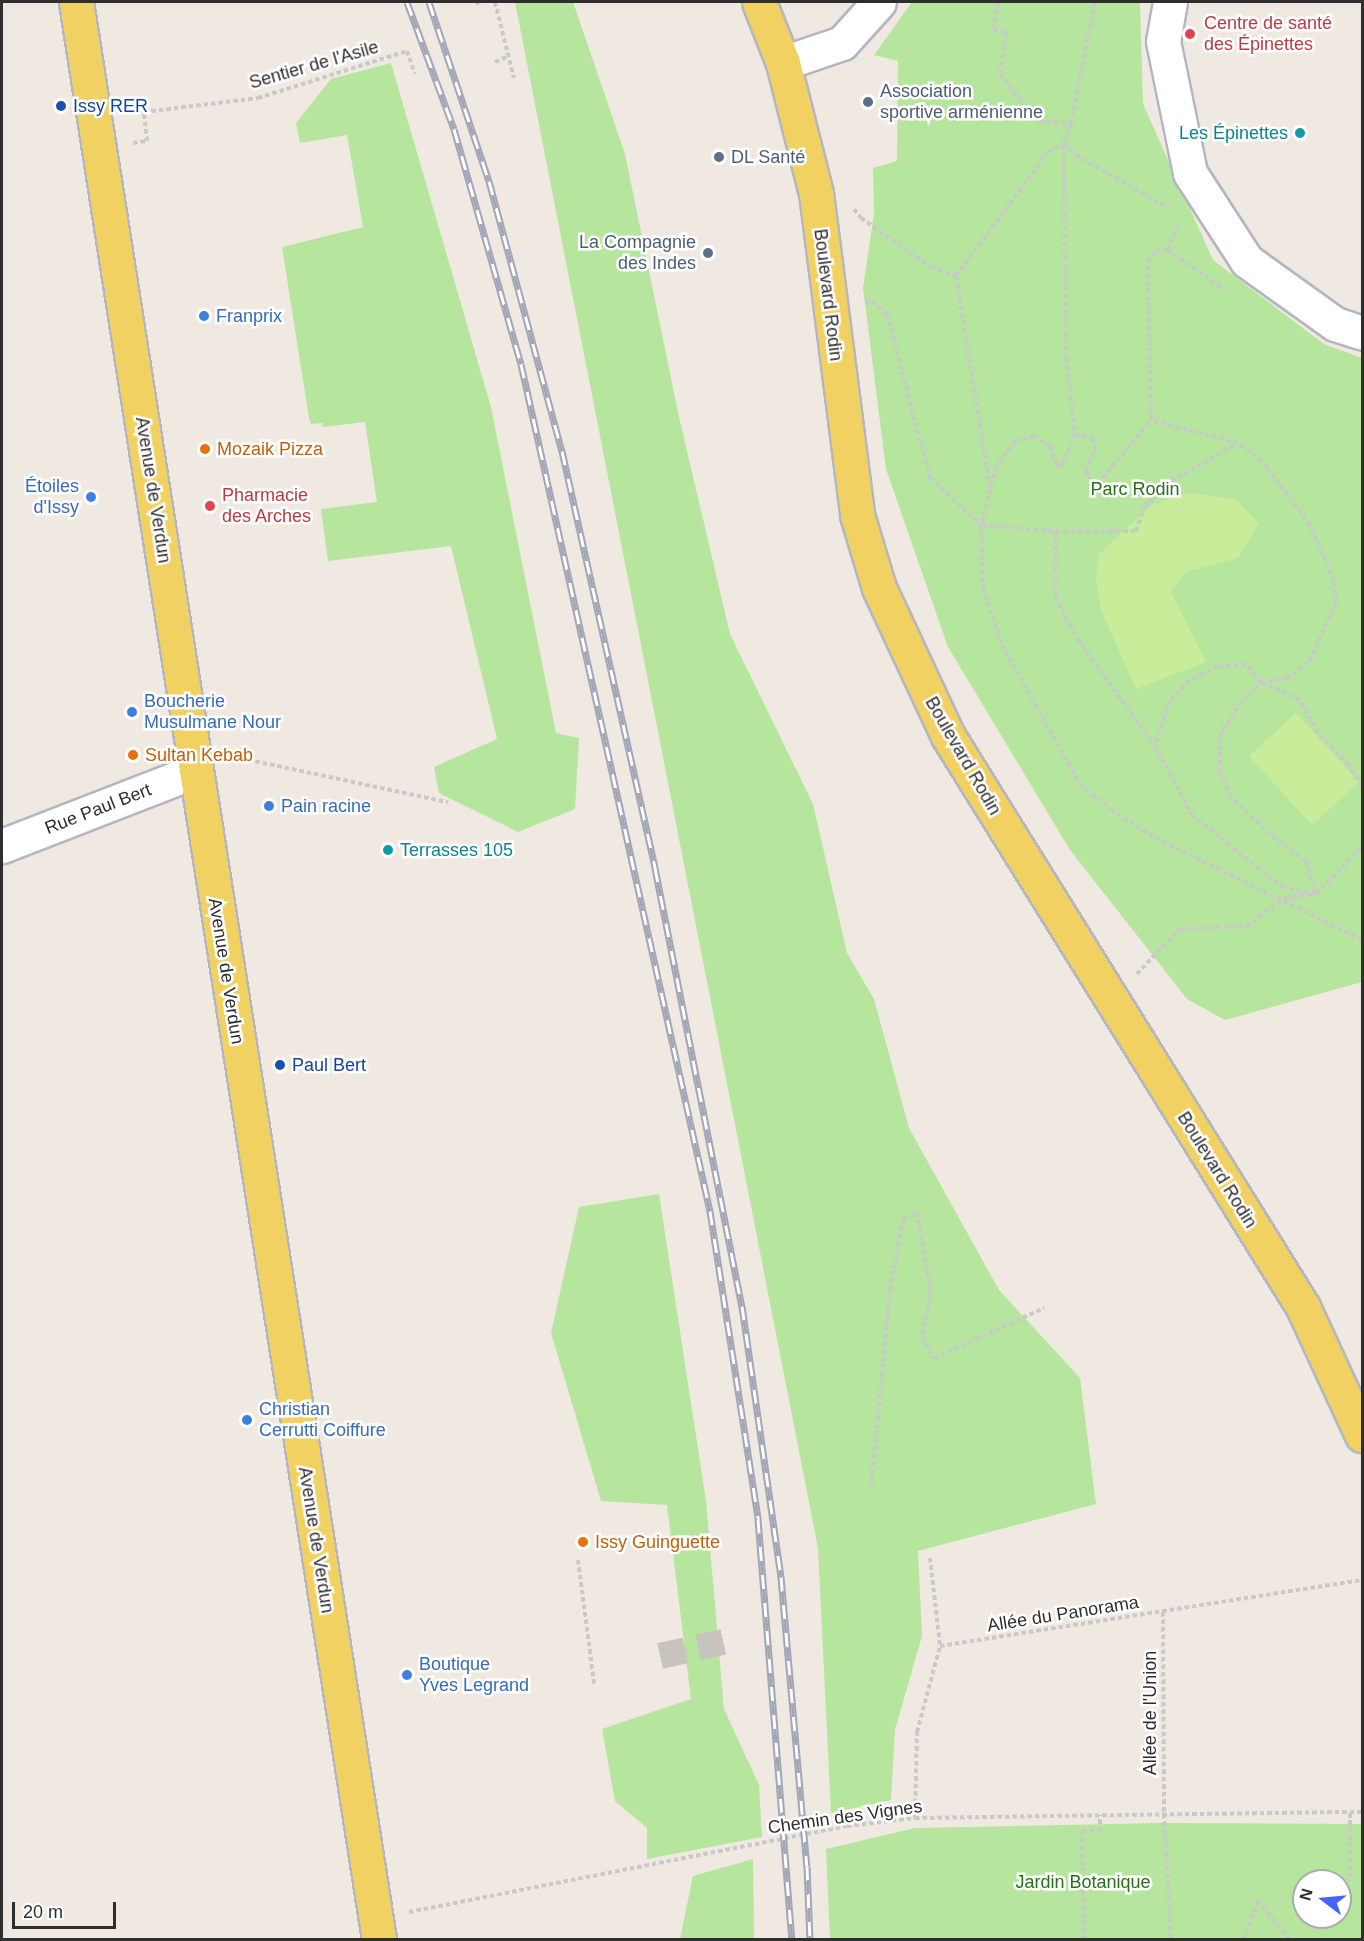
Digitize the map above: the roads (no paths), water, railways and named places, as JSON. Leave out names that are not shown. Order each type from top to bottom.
[{"type":"main road","name":"Avenue de Verdun","points":[[76,2],[377,1929]]},
{"type":"main road","name":"Boulevard Rodin","points":[[759,2],[783,63],[816,193],[828,303],[857,515],[879,588],[948,736],[1114,999],[1303,1307],[1362,1435]]},
{"type":"street","points":[[783,63],[842,43],[879,2]]},
{"type":"street","points":[[1170,2],[1162,41],[1190,173],[1247,261],[1335,324],[1362,333]]},
{"type":"street","name":"Rue Paul Bert","points":[[2,846],[194,764]]},
{"type":"tunnel","points":[[660,1656],[723,1642]]},
{"type":"railway","points":[[407,2],[454,129],[521,364],[710,1211],[758,1519],[792,1940]]},
{"type":"railway","points":[[429,2],[489,181],[562,451],[655,868],[742,1306],[781,1577],[807,1866],[810,1940]]},
{"type":"place","name":"Centre de santé des Épinettes","points":[[1190,34]]},
{"type":"place","name":"Association sportive arménienne","points":[[868,102]]},
{"type":"place","name":"Issy RER","points":[[61,106]]},
{"type":"place","name":"Les Épinettes","points":[[1300,133]]},
{"type":"place","name":"DL Santé","points":[[719,157]]},
{"type":"place","name":"La Compagnie des Indes","points":[[708,253]]},
{"type":"place","name":"Franprix","points":[[204,316]]},
{"type":"place","name":"Mozaik Pizza","points":[[205,449]]},
{"type":"place","name":"Étoiles d'Issy","points":[[91,497]]},
{"type":"place","name":"Pharmacie des Arches","points":[[210,506]]},
{"type":"place","name":"Boucherie Musulmane Nour","points":[[132,712]]},
{"type":"place","name":"Sultan Kebab","points":[[133,755]]},
{"type":"place","name":"Pain racine","points":[[269,806]]},
{"type":"place","name":"Terrasses 105","points":[[388,850]]},
{"type":"place","name":"Paul Bert","points":[[280,1065]]},
{"type":"place","name":"Christian Cerrutti Coiffure","points":[[247,1420]]},
{"type":"place","name":"Issy Guinguette","points":[[583,1542]]},
{"type":"place","name":"Boutique Yves Legrand","points":[[407,1675]]},
{"type":"park label","name":"Parc Rodin","points":[[1135,489]]},
{"type":"park label","name":"Jardin Botanique","points":[[1083,1882]]}]
